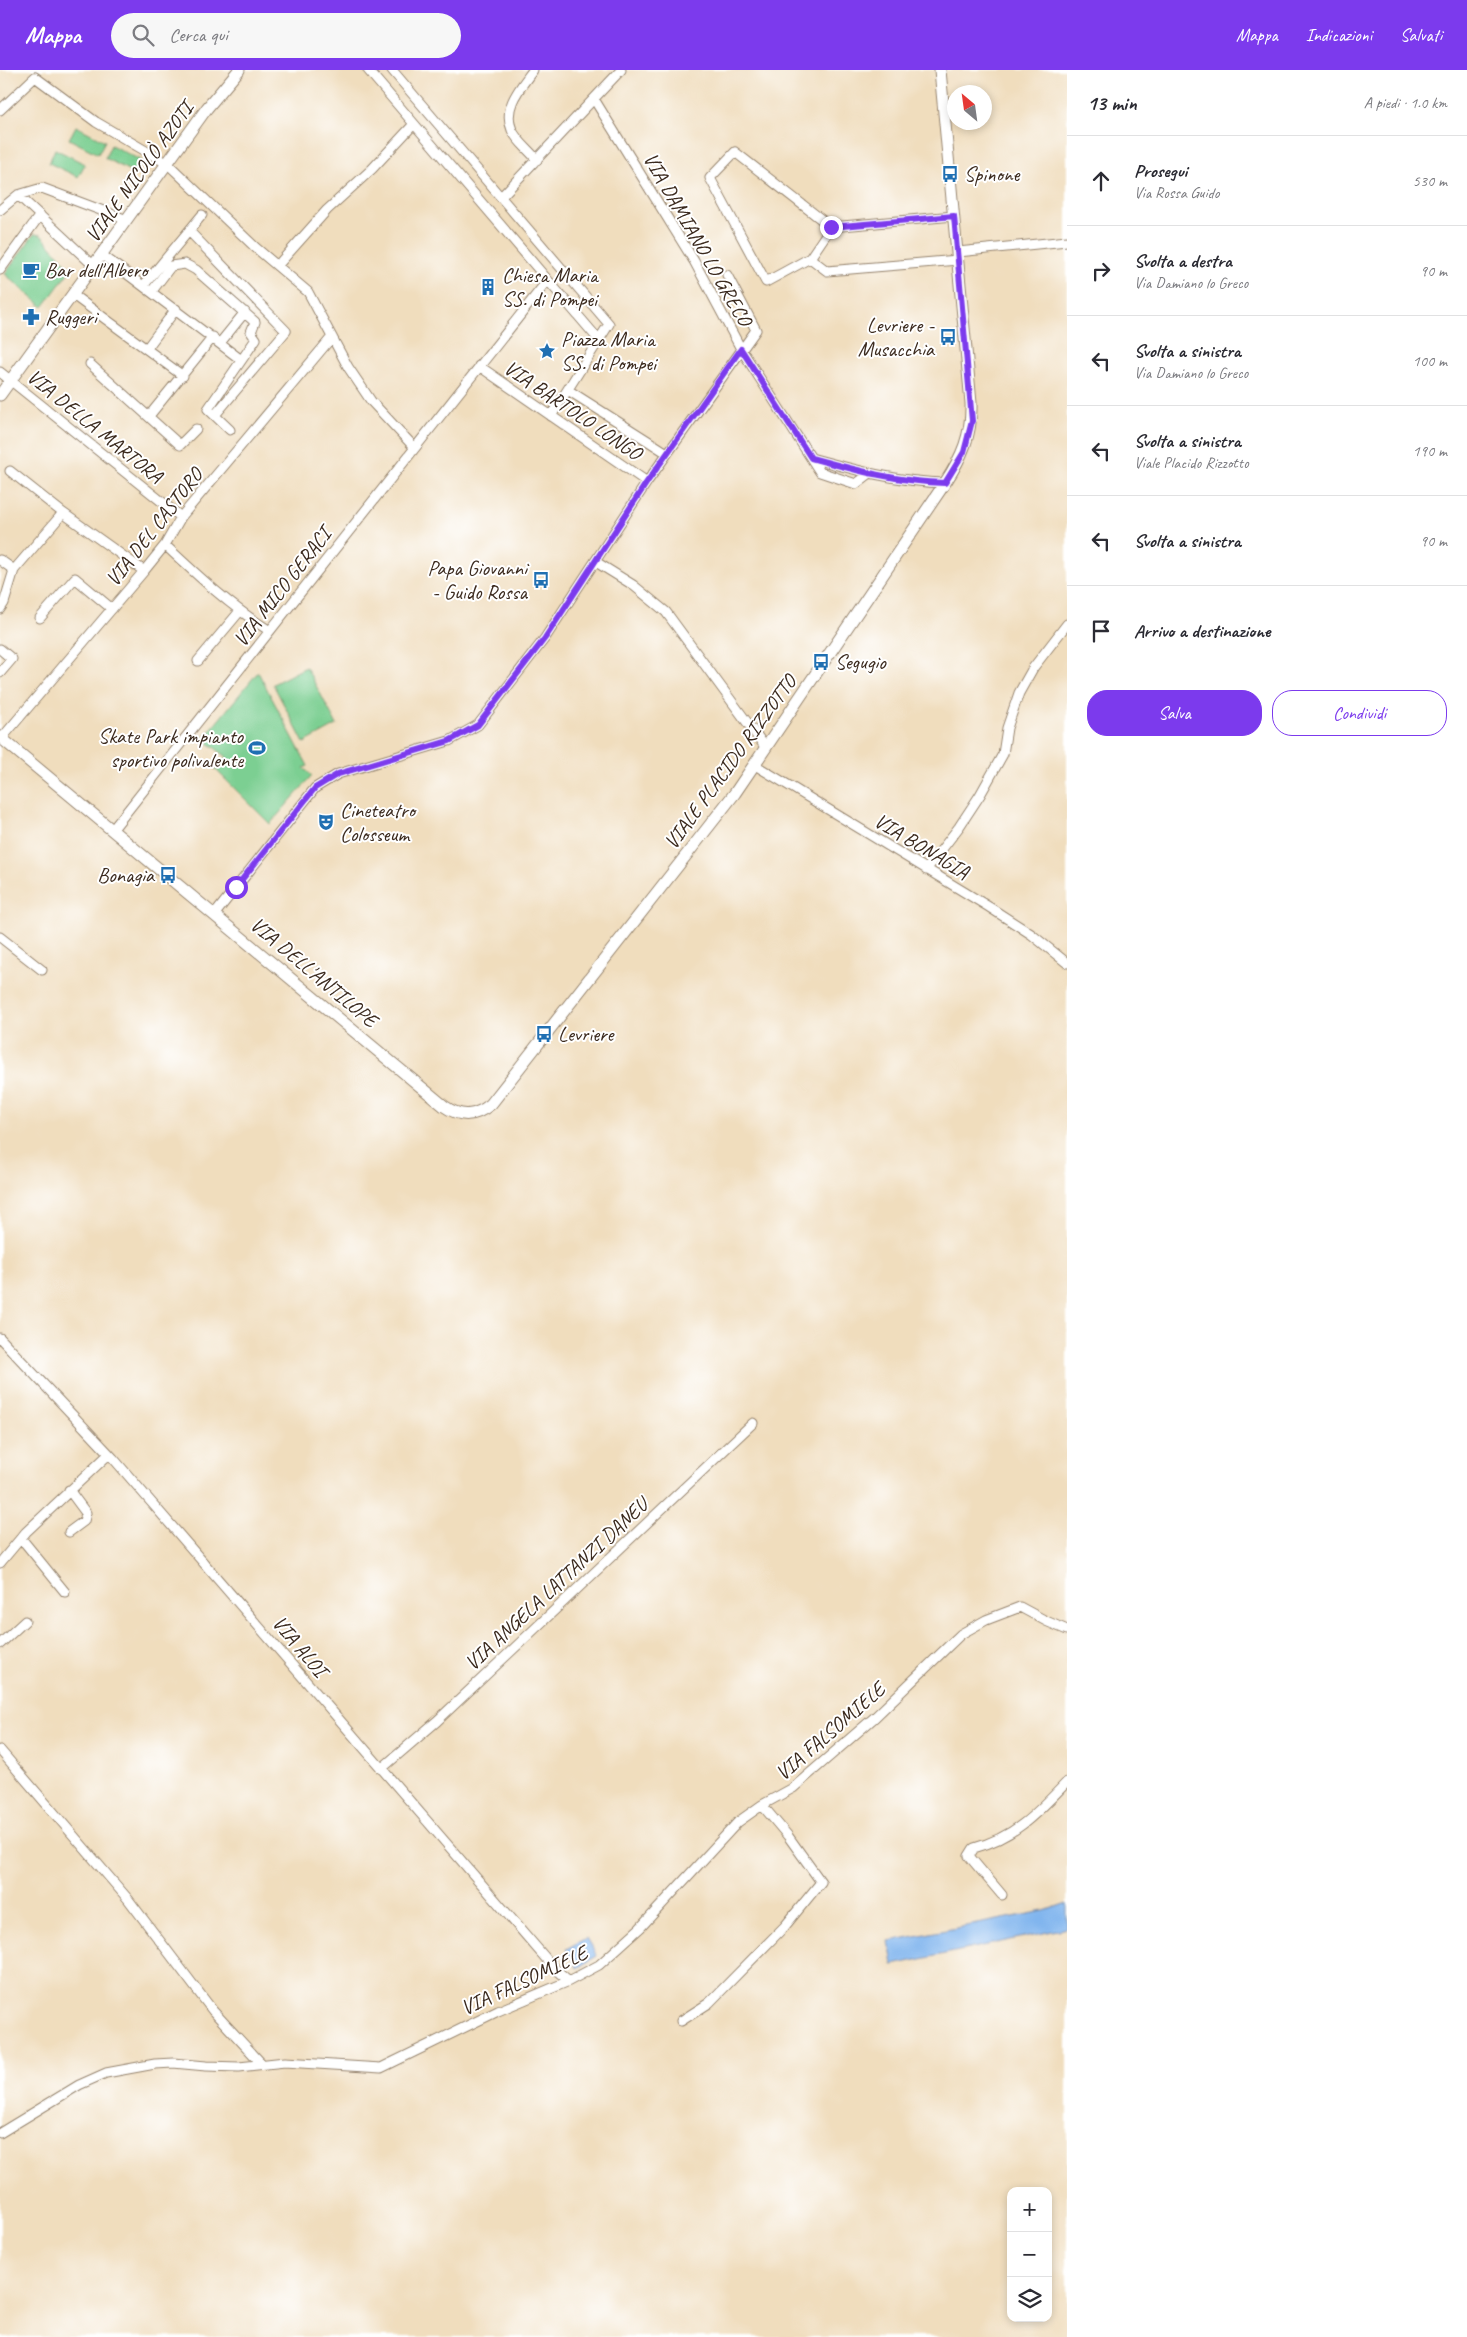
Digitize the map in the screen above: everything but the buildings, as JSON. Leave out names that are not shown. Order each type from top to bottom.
[{"type":"street","name":"VIALE NICOLÒ AZOTI","points":[[0,395],[207,108],[239,70]]},
{"type":"street","points":[[368,70],[599,340]]},
{"type":"street","points":[[392,70],[609,324],[552,416]]},
{"type":"street","points":[[533,70],[515,96],[508,112],[512,130],[537,160]]},
{"type":"street","points":[[500,197],[621,70]]},
{"type":"street","name":"VIALE PLACIDO RIZZOTTO","points":[[468,1116],[483,1110],[491,1104],[755,765],[964,452],[972,421],[940,70]]},
{"type":"street","points":[[0,110],[35,77],[96,122],[168,164],[277,266],[308,292],[332,338],[370,402],[415,448]]},
{"type":"street","name":"VIA DAMIANO LO GRECO","points":[[594,99],[694,261],[741,349],[811,458],[869,474],[945,483]]},
{"type":"street","points":[[277,266],[328,210],[372,170],[414,124]]},
{"type":"street","points":[[831,227],[810,258],[766,282],[710,178],[735,152],[831,227],[954,216]]},
{"type":"street","points":[[0,210],[18,195],[42,188],[127,220]]},
{"type":"street","points":[[18,195],[94,266]]},
{"type":"street","points":[[144,285],[202,214]]},
{"type":"street","points":[[0,270],[40,215]]},
{"type":"street","points":[[189,231],[286,331],[215,415]]},
{"type":"street","points":[[810,258],[827,271],[958,256],[1067,240]]},
{"type":"street","points":[[102,255],[240,359]]},
{"type":"street","points":[[152,291],[171,266],[185,264],[196,270],[255,322]]},
{"type":"street","points":[[215,914],[315,788],[338,774],[449,741],[478,725],[545,638],[647,482],[756,330],[727,275]]},
{"type":"street","name":"VIA MICO GERACI","points":[[113,829],[548,280]]},
{"type":"street","points":[[73,295],[183,376]]},
{"type":"street","points":[[147,348],[176,309]]},
{"type":"street","points":[[266,311],[255,322],[251,332],[269,351]]},
{"type":"street","points":[[149,416],[183,376],[244,312]]},
{"type":"street","name":"VIA DEL CASTORO","points":[[1,737],[144,571],[165,545],[181,517],[332,338]]},
{"type":"street","points":[[230,430],[208,409],[240,359],[256,339]]},
{"type":"street","points":[[90,364],[180,445],[196,429]]},
{"type":"street","name":"VIA BARTOLO LONGO","points":[[479,366],[647,482]]},
{"type":"street","name":"VIA DELLA MARTORA","points":[[0,372],[181,517]]},
{"type":"street","points":[[568,390],[667,453]]},
{"type":"street","points":[[10,471],[63,514],[144,571]]},
{"type":"street","points":[[0,608],[4,603],[14,570],[63,514]]},
{"type":"street","points":[[165,545],[210,587],[240,611],[270,631]]},
{"type":"street","points":[[0,560],[14,570]]},
{"type":"street","points":[[596,562],[633,585],[666,612],[766,748]]},
{"type":"street","points":[[40,618],[75,578],[112,608]]},
{"type":"street","points":[[198,661],[240,611]]},
{"type":"street","points":[[926,870],[959,827],[989,779],[1003,754],[1006,728],[1019,693],[1033,668],[1067,624]]},
{"type":"street","points":[[0,650],[12,659],[0,674]]},
{"type":"street","name":"VIA DELL'ANTILOPE","points":[[1,737],[444,1106],[456,1114],[468,1116]]},
{"type":"street","name":"VIA BONAGIA","points":[[755,765],[1031,934],[1067,964]]},
{"type":"street","points":[[0,937],[42,970]]},
{"type":"street","name":"VIA ALOI","points":[[0,1338],[109,1454],[554,1969],[569,1981]]},
{"type":"street","name":"VIA ANGELA LATTANZI DANEU","points":[[381,1769],[437,1721],[753,1423]]},
{"type":"street","points":[[0,1563],[21,1538],[69,1490],[109,1454]]},
{"type":"street","points":[[69,1490],[86,1513],[84,1521],[69,1532]]},
{"type":"street","points":[[21,1538],[65,1592]]},
{"type":"street","name":"VIA FALSOMIELE","points":[[0,2133],[79,2085],[106,2073],[164,2063],[231,2066],[285,2062],[381,2068],[498,2011],[569,1981],[600,1965],[640,1928],[738,1822],[762,1805],[793,1788],[875,1717],[961,1634],[986,1620],[1020,1607],[1067,1630]]},
{"type":"street","points":[[0,1644],[25,1621]]},
{"type":"street","points":[[0,1750],[128,1899],[213,2011],[262,2064]]},
{"type":"street","points":[[1002,1895],[969,1856],[974,1848],[1008,1836],[1030,1819],[1067,1782]]},
{"type":"street","points":[[681,2021],[709,2003],[785,1926],[821,1882],[788,1836],[762,1805]]},
{"type":"green space","points":[[76,126],[105,141],[98,154],[69,139]]},
{"type":"green space","points":[[111,145],[140,160],[134,173],[105,158]]},
{"type":"green space","points":[[55,149],[85,164],[78,177],[49,163]]},
{"type":"green space","points":[[34,234],[41,235],[71,269],[43,307],[5,274]]},
{"type":"green space","points":[[306,667],[337,725],[304,743],[273,684]]},
{"type":"green space","name":"Skate Park impianto sportivo polivalente","points":[[258,672],[308,766],[304,768],[312,776],[270,824],[215,769],[227,757],[203,739]]},
{"type":"water","points":[[1067,1903],[1067,1928],[893,1965],[889,1941],[1044,1911]]},
{"type":"water","points":[[586,1938],[597,1956],[577,1968],[566,1949]]},
{"type":"place","name":"Spinone","points":[[950,174]]},
{"type":"place","name":"Bar dell'Albero","points":[[31,270]]},
{"type":"place","name":"Chiesa Maria SS. di Pompei","points":[[488,287]]},
{"type":"place","name":"Ruggeri","points":[[31,317]]},
{"type":"place","name":"Levriere - Musacchia","points":[[948,337]]},
{"type":"place","name":"Piazza Maria SS. di Pompei","points":[[547,351]]},
{"type":"place","name":"Papa Giovanni - Guido Rossa","points":[[541,580]]},
{"type":"place","name":"Segugio","points":[[821,662]]},
{"type":"place","name":"Skate Park impianto sportivo polivalente","points":[[257,748]]},
{"type":"place","name":"Cineteatro Colosseum","points":[[326,822]]},
{"type":"place","name":"Bonagia","points":[[168,875]]},
{"type":"place","name":"Levriere","points":[[544,1034]]},
{"type":"route","points":[[236,887],[315,788],[338,774],[449,741],[478,725],[545,638],[647,482],[741,349],[811,458],[869,474],[945,483],[964,452],[972,421],[954,216],[831,227]]}]
